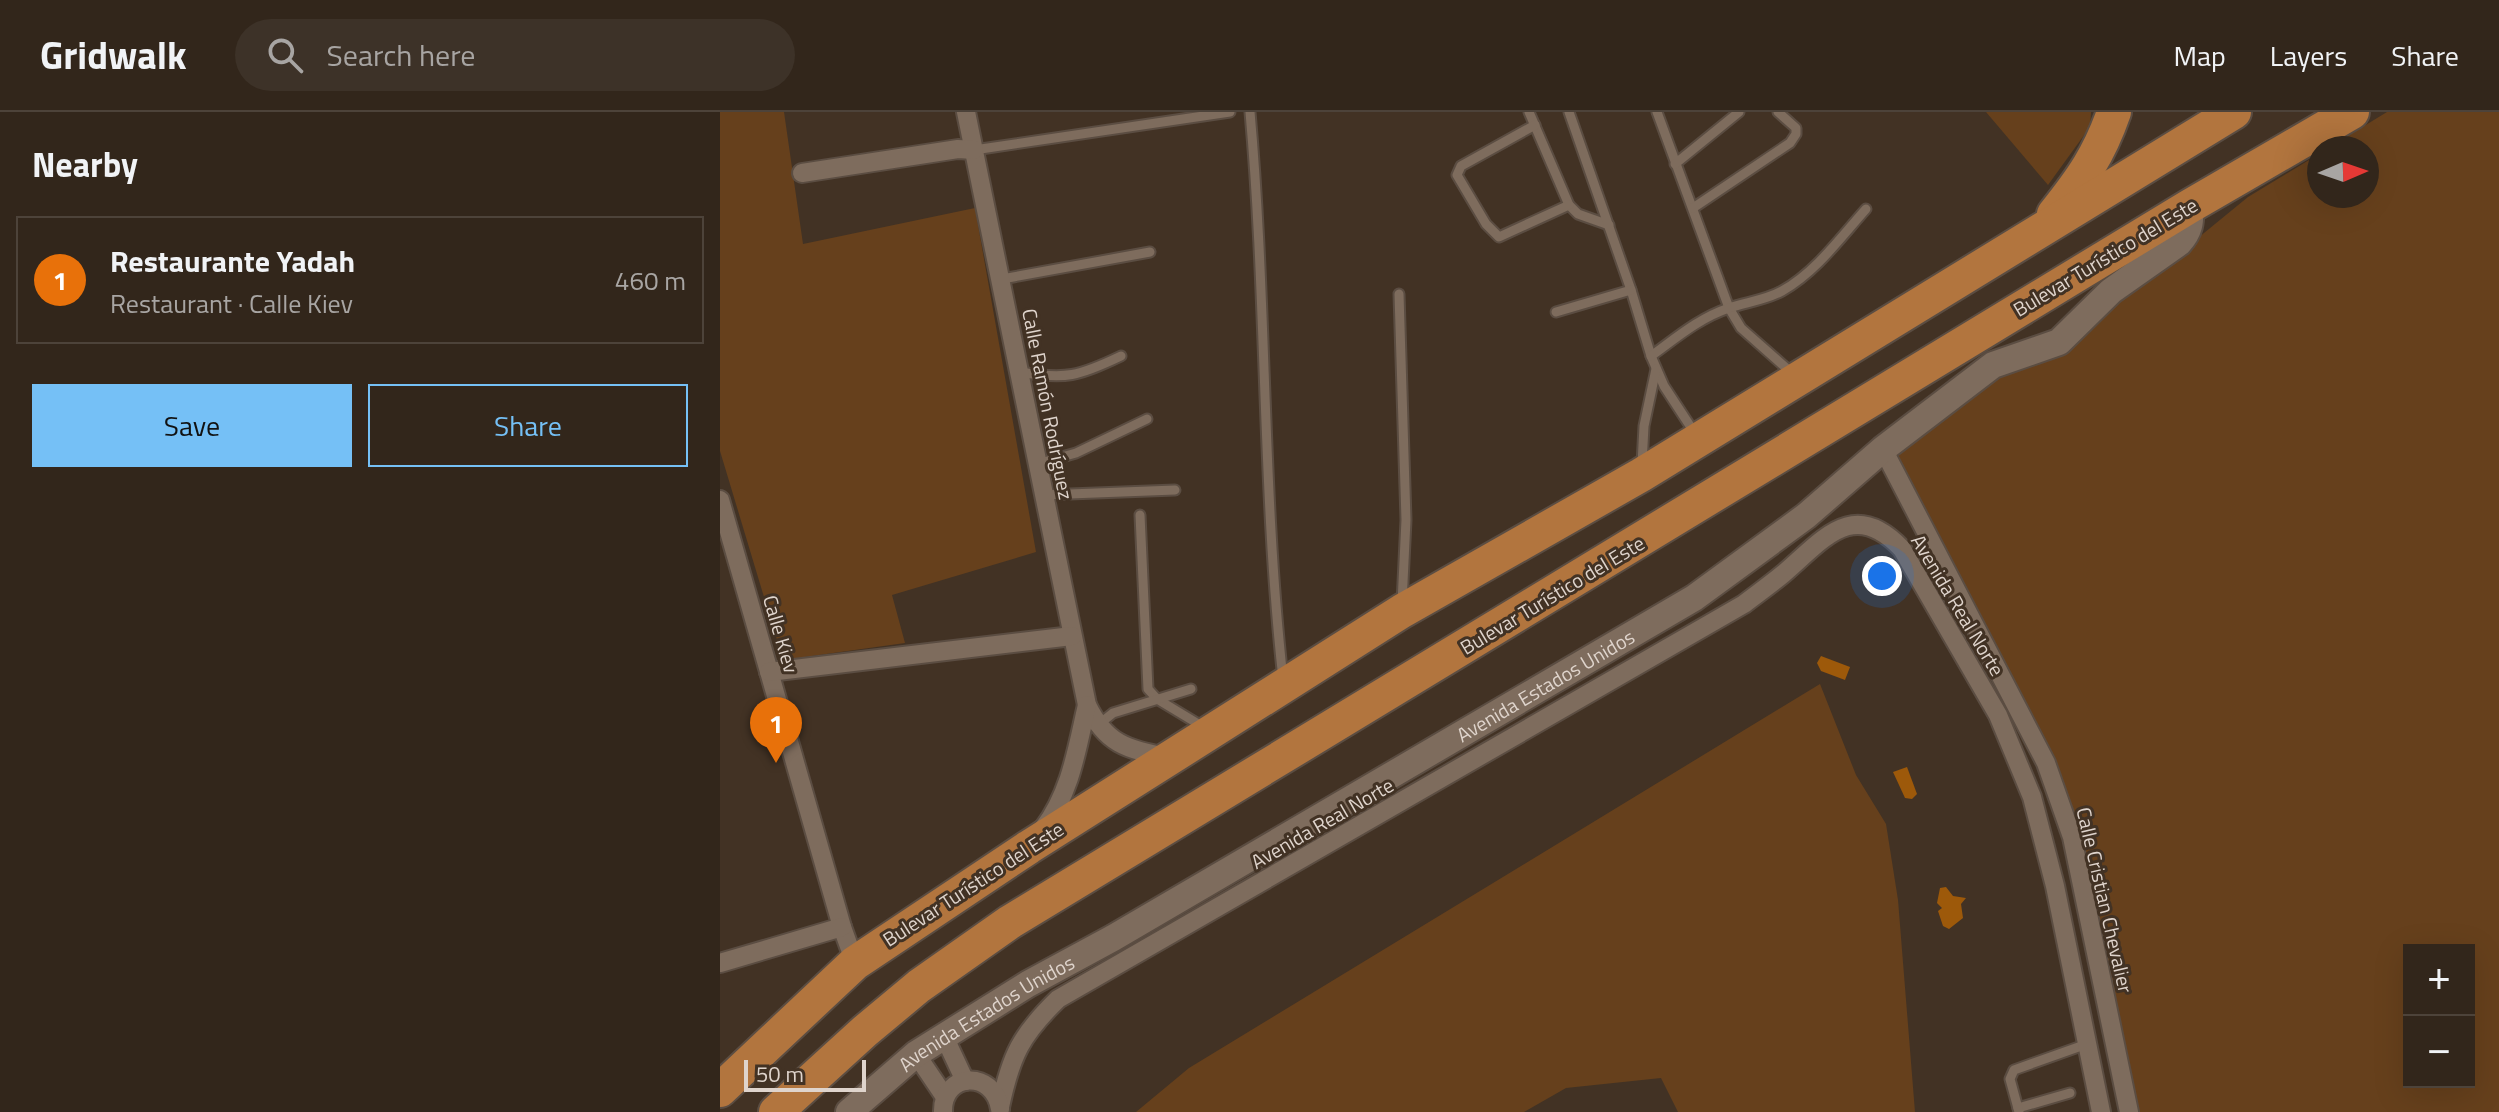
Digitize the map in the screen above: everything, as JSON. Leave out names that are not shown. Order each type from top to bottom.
[{"type":"highway","points":[[2038,234],[2084,177],[2103,144],[2114,112]]},
{"type":"highway","name":"Bulevar Turístico del Este","points":[[720,1090],[855,963],[1167,757],[1402,611],[1700,440],[2234,112]]},
{"type":"highway","name":"Bulevar Turístico del Este","points":[[776,1112],[919,986],[1010,922],[2190,206],[2352,112]]},
{"type":"street","name":"Calle Ramón Rodríguez","points":[[966,112],[1087,705]]},
{"type":"street","points":[[802,173],[958,149],[974,150]]},
{"type":"street","name":"Avenida Estados Unidos","points":[[849,1112],[916,1054],[1028,984],[1113,938],[1694,598],[1806,516],[1883,449],[1993,365],[2059,342],[2111,291],[2188,234],[2190,206]]},
{"type":"street","name":"Calle Cristian Chevalier","points":[[1883,449],[2046,763],[2072,837],[2129,1112]]},
{"type":"street","name":"Calle Kiev","points":[[720,500],[842,927],[855,963]]},
{"type":"street","name":"Avenida Real Norte","points":[[1000,1109],[1013,1056],[1031,1025],[1058,999],[1744,604],[1783,574],[1826,534],[1842,527],[1859,526],[1883,533],[1902,549],[1998,715],[2032,797],[2055,886],[2101,1112]]},
{"type":"street","points":[[769,672],[1072,636]]},
{"type":"street","points":[[1087,705],[1097,725],[1114,741],[1135,751],[1167,757]]},
{"type":"street","points":[[1029,847],[1053,815],[1070,779],[1087,705]]},
{"type":"street","points":[[720,963],[842,927]]},
{"type":"street","points":[[944,1036],[974,1082],[992,1089],[1000,1109]]},
{"type":"street","points":[[916,1054],[944,1104],[957,1084],[1008,1072]]},
{"type":"lane","points":[[974,150],[1230,112]]},
{"type":"lane","points":[[1250,112],[1259,211],[1267,470],[1275,602],[1284,685]]},
{"type":"lane","points":[[1529,112],[1569,205],[1578,214],[1609,225]]},
{"type":"lane","points":[[1569,112],[1656,369],[1700,440]]},
{"type":"lane","points":[[1657,112],[1729,308],[1741,328],[1799,379]]},
{"type":"lane","points":[[1675,164],[1739,112]]},
{"type":"lane","points":[[1693,208],[1790,143],[1796,128],[1794,123],[1778,112]]},
{"type":"lane","points":[[1535,125],[1461,166],[1457,175],[1486,224],[1499,237],[1569,205]]},
{"type":"lane","points":[[1651,356],[1698,321],[1780,293],[1810,271],[1866,209]]},
{"type":"lane","points":[[1002,279],[1150,252]]},
{"type":"lane","points":[[1556,312],[1631,290]]},
{"type":"lane","points":[[1399,294],[1406,520],[1402,611]]},
{"type":"lane","points":[[1020,372],[1048,377],[1085,374],[1121,356]]},
{"type":"lane","points":[[1641,475],[1644,426],[1656,369]]},
{"type":"lane","points":[[1037,464],[1076,453],[1147,419]]},
{"type":"lane","points":[[1043,495],[1175,490]]},
{"type":"lane","points":[[1140,515],[1148,689],[1157,699],[1209,731]]},
{"type":"lane","points":[[1097,725],[1113,713],[1191,689]]},
{"type":"lane","points":[[2070,1093],[2019,1110],[2010,1079],[2014,1070],[2087,1044]]},
{"type":"shaded area","points":[[720,112],[784,112],[803,244],[975,208],[1036,552],[892,595],[905,643],[783,660],[720,451]]},
{"type":"shaded area","points":[[1986,112],[2091,112],[2090,127],[2048,185]]},
{"type":"shaded area","points":[[2387,112],[2499,112],[2499,1112],[2138,1112],[2056,765],[1895,449],[2000,372],[2050,359],[2248,197],[2307,161],[2307,208],[2379,208],[2379,136],[2348,136]]},
{"type":"shaded area","points":[[1821,656],[1850,667],[1845,680],[1821,671],[1817,663]]},
{"type":"shaded area","points":[[1820,684],[1856,775],[1886,824],[1898,900],[1915,1112],[1678,1112],[1661,1078],[1566,1088],[1524,1112],[1136,1112],[1189,1068]]},
{"type":"shaded area","points":[[1907,767],[1917,794],[1912,799],[1905,798],[1893,772]]},
{"type":"shaded area","points":[[1946,887],[1953,896],[1966,898],[1961,904],[1963,918],[1949,929],[1943,926],[1938,911],[1942,908],[1937,903],[1940,888]]},
{"type":"place","name":"Restaurante Yadah","points":[[776,763]]}]
